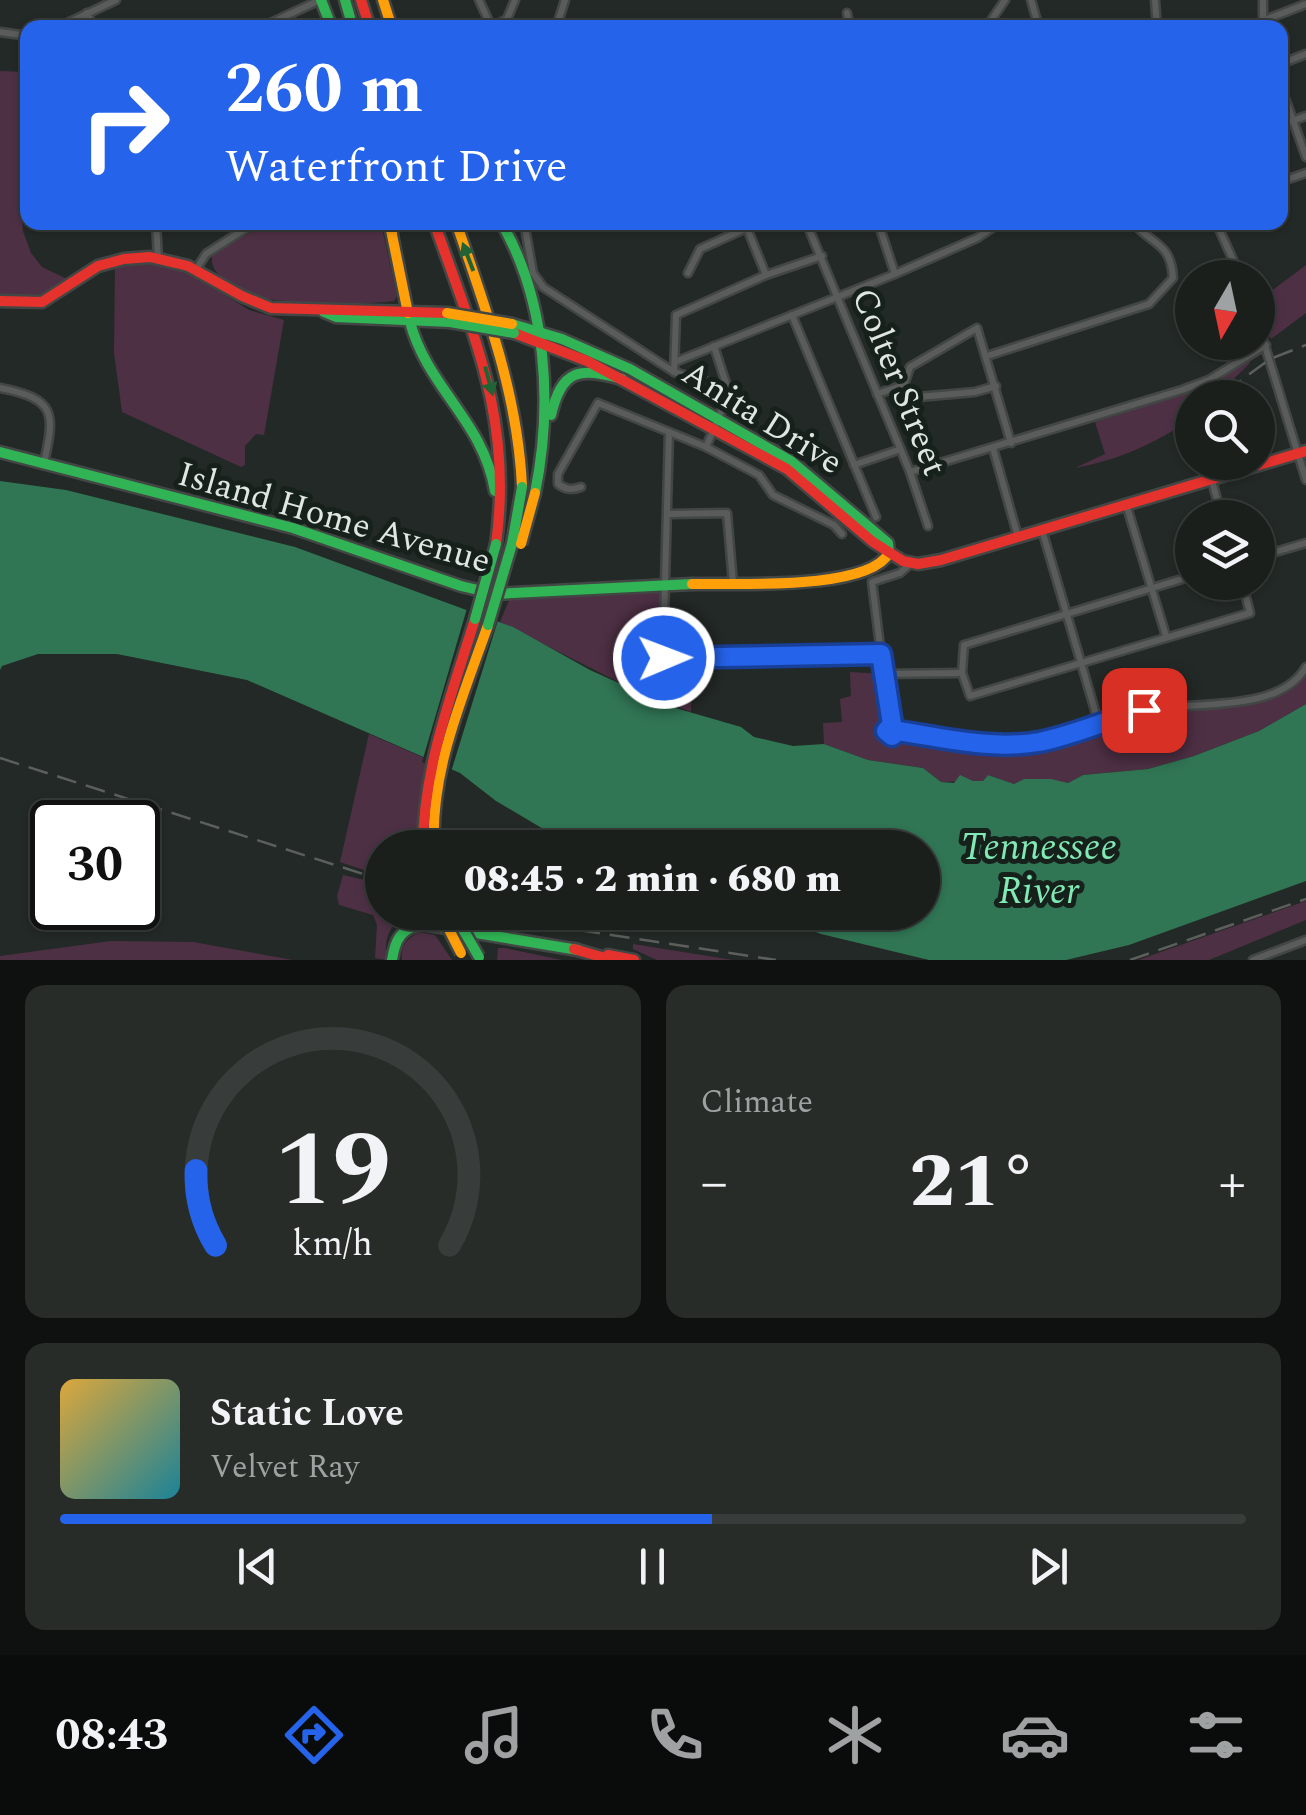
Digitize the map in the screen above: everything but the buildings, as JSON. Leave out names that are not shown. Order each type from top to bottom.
[{"type":"main road","points":[[392,230],[409,317],[425,358],[484,442],[499,486]]},
{"type":"main road","points":[[424,830],[434,762],[496,544],[493,527],[499,486],[497,412],[476,338],[437,230]]},
{"type":"main road","points":[[432,830],[442,767],[512,544],[522,487],[505,372],[488,307],[459,230]]},
{"type":"main road","points":[[506,230],[518,250],[530,286],[544,384],[545,447]]},
{"type":"main road","name":"Anita Drive","points":[[158,258],[197,268],[256,304],[322,311],[336,317],[449,318],[513,329],[630,370],[802,470],[888,542],[889,553]]},
{"type":"main road","points":[[0,302],[46,302],[91,270],[112,262],[158,258]]},
{"type":"main road","name":"Anita Drive","points":[[537,335],[717,423]]},
{"type":"main road","points":[[488,625],[517,558],[552,406],[565,379],[588,370],[622,379]]},
{"type":"main road","name":"Island Home Avenue","points":[[0,452],[294,528],[484,593],[522,595],[664,584],[836,580],[884,562],[889,553]]},
{"type":"main road","points":[[1275,460],[1302,452]]},
{"type":"main road","points":[[889,553],[910,564],[928,563],[1205,480]]},
{"type":"main road","points":[[392,960],[397,936],[416,924],[436,924],[634,960]]},
{"type":"main road","points":[[449,930],[464,958]]},
{"type":"main road","points":[[464,930],[481,959]]},
{"type":"main road","points":[[574,949],[612,960]]},
{"type":"street","points":[[74,20],[114,0]]},
{"type":"street","points":[[277,20],[321,0]]},
{"type":"street","points":[[1271,20],[1306,4]]},
{"type":"street","points":[[88,13],[91,20]]},
{"type":"street","points":[[846,13],[848,20]]},
{"type":"street","points":[[1288,105],[1306,156]]},
{"type":"street","points":[[1288,122],[1306,116]]},
{"type":"street","points":[[156,230],[158,258]]},
{"type":"street","points":[[197,268],[206,254],[244,230]]},
{"type":"street","points":[[526,230],[534,273],[544,287],[674,372],[728,388]]},
{"type":"street","points":[[688,273],[700,249],[742,230]]},
{"type":"street","points":[[747,230],[766,274]]},
{"type":"street","name":"Colter Street","points":[[810,230],[910,472],[928,526]]},
{"type":"street","points":[[881,230],[895,274]]},
{"type":"street","points":[[675,362],[895,274],[989,230]]},
{"type":"street","points":[[986,356],[1148,304],[1174,278],[1172,260],[1164,248],[1142,230]]},
{"type":"street","points":[[1219,230],[1232,260]]},
{"type":"street","points":[[674,372],[676,315],[766,274],[822,256]]},
{"type":"street","points":[[792,314],[876,517]]},
{"type":"street","points":[[904,386],[910,367],[977,328],[1011,443]]},
{"type":"street","points":[[706,447],[728,398],[714,346]]},
{"type":"street","points":[[910,472],[1182,390],[1241,360]]},
{"type":"street","points":[[1271,360],[1302,452],[1306,480]]},
{"type":"street","points":[[904,386],[918,397],[975,392],[996,386]]},
{"type":"street","points":[[877,394],[904,386]]},
{"type":"street","points":[[0,388],[37,401],[48,410],[52,429],[44,463]]},
{"type":"street","points":[[582,487],[562,487],[558,474],[598,402],[706,447],[759,475],[773,495],[834,526],[842,534]]},
{"type":"street","points":[[669,432],[664,658],[881,654]]},
{"type":"street","points":[[993,448],[1018,537]]},
{"type":"street","points":[[854,465],[898,450]]},
{"type":"street","points":[[1126,503],[1166,636]]},
{"type":"street","points":[[669,514],[728,513],[733,583]]},
{"type":"street","points":[[1042,530],[1099,724]]},
{"type":"street","points":[[1275,552],[1306,543]]},
{"type":"street","points":[[910,564],[872,582],[895,728],[1007,745],[1051,739],[1156,708],[1240,702],[1293,684],[1306,667]]},
{"type":"street","points":[[1175,581],[964,645],[962,673],[970,696],[1250,613],[1247,600]]},
{"type":"street","points":[[884,674],[962,673]]},
{"type":"street","points":[[1253,960],[1306,940]]},
{"type":"shaded area","points":[[0,71],[20,72],[20,230],[42,267],[69,280],[34,301],[0,297]]},
{"type":"shaded area","points":[[255,230],[383,230],[397,296],[394,301],[351,303],[266,298],[223,279],[212,263],[213,254]]},
{"type":"shaded area","points":[[160,262],[182,268],[249,310],[284,320],[264,435],[256,434],[245,446],[245,465],[241,467],[122,412],[114,353],[115,266]]},
{"type":"shaded area","points":[[1306,265],[1306,313],[1275,336],[1275,288]]},
{"type":"shaded area","points":[[1245,360],[1251,360],[1233,380],[1214,380]]},
{"type":"shaded area","points":[[1175,396],[1175,429],[1121,455],[1075,468],[1105,454],[1095,422]]},
{"type":"shaded area","points":[[660,589],[659,653],[662,659],[692,660],[691,712],[638,692],[500,622],[509,600]]},
{"type":"shaded area","points":[[1306,667],[1306,704],[1259,731],[1148,769],[1083,775],[1068,783],[1024,779],[1014,784],[988,775],[983,781],[941,782],[923,768],[868,760],[824,744],[823,723],[842,722],[840,699],[851,696],[850,672],[883,674],[891,724],[898,731],[971,742],[1030,743],[1134,713],[1221,704],[1282,689]]},
{"type":"shaded area","points":[[369,734],[429,760],[419,803],[418,830],[365,830],[365,870],[340,862]]},
{"type":"shaded area","points":[[343,875],[365,880],[365,913],[339,905],[337,896]]},
{"type":"shaded area","points":[[1306,901],[1306,920],[1209,960],[1138,960]]},
{"type":"shaded area","points":[[377,930],[391,930],[386,943],[387,960],[375,958]]},
{"type":"shaded area","points":[[420,932],[435,935],[452,960],[402,960],[405,943]]},
{"type":"shaded area","points":[[111,941],[193,942],[293,960],[0,960],[0,956]]},
{"type":"shaded area","points":[[633,944],[733,960],[657,960],[633,949]]},
{"type":"shaded area","points":[[498,948],[505,948],[562,960],[497,960]]},
{"type":"water","name":"Tennessee River","points":[[0,481],[66,490],[295,547],[513,627],[590,670],[672,707],[741,727],[754,737],[793,746],[824,744],[868,760],[923,768],[941,782],[954,783],[960,775],[983,781],[988,775],[1014,784],[1024,779],[1068,783],[1083,775],[1148,769],[1259,731],[1306,704],[1306,881],[1129,945],[1066,960],[929,960],[811,930],[940,930],[940,830],[545,830],[496,801],[460,773],[247,680],[117,654],[38,654],[0,670]]},
{"type":"pier","points":[[468,605],[499,617],[450,775],[422,762]]},
{"type":"railway","points":[[1241,380],[1270,359],[1306,345]]},
{"type":"railway","points":[[0,758],[365,875]]},
{"type":"railway","points":[[1130,960],[1306,899]]},
{"type":"railway","points":[[579,930],[776,960]]},
{"type":"traffic: fast","points":[[321,0],[329,20]]},
{"type":"traffic: fast","points":[[345,0],[351,20]]},
{"type":"traffic: fast","points":[[505,230],[528,285],[542,354],[544,425],[535,493]]},
{"type":"traffic: fast","points":[[324,312],[336,317],[450,322]]},
{"type":"traffic: fast","points":[[410,322],[429,367],[479,444],[495,491]]},
{"type":"traffic: fast","points":[[450,322],[514,333]]},
{"type":"traffic: fast","points":[[512,324],[562,339],[630,369],[791,461],[888,543],[889,553]]},
{"type":"traffic: fast","points":[[551,415],[561,388],[574,375],[594,373],[622,379]]},
{"type":"traffic: fast","points":[[0,452],[293,528],[495,594],[692,584]]},
{"type":"traffic: fast","points":[[488,625],[512,544],[522,487]]},
{"type":"traffic: fast","points":[[475,619],[496,544]]},
{"type":"traffic: fast","points":[[392,960],[400,936],[422,924],[578,950]]},
{"type":"traffic: fast","points":[[463,930],[479,957]]},
{"type":"traffic: slow","points":[[383,0],[389,20]]},
{"type":"traffic: slow","points":[[391,230],[408,313]]},
{"type":"traffic: slow","points":[[392,230],[392,234]]},
{"type":"traffic: slow","points":[[459,230],[507,385],[522,487]]},
{"type":"traffic: slow","points":[[447,313],[512,324]]},
{"type":"traffic: slow","points":[[521,544],[535,493]]},
{"type":"traffic: slow","points":[[692,584],[829,579],[876,565],[889,553]]},
{"type":"traffic: slow","points":[[434,830],[443,762],[488,625]]},
{"type":"traffic: slow","points":[[449,930],[461,953]]},
{"type":"traffic: jam","points":[[361,0],[367,20]]},
{"type":"traffic: jam","points":[[437,230],[476,341],[494,418],[500,499],[496,544]]},
{"type":"traffic: jam","points":[[0,301],[42,302],[98,266],[150,257],[188,266],[271,308],[447,313]]},
{"type":"traffic: jam","points":[[514,333],[587,361],[787,469],[873,542],[903,561],[918,564],[1306,451]]},
{"type":"traffic: jam","points":[[424,830],[433,760],[475,619]]},
{"type":"traffic: jam","points":[[574,949],[612,960]]},
{"type":"traffic: jam","points":[[608,955],[634,960]]},
{"type":"route","points":[[664,658],[881,654],[892,724],[886,731],[892,736],[898,731],[982,744],[1018,745],[1051,739],[1144,710]]}]
